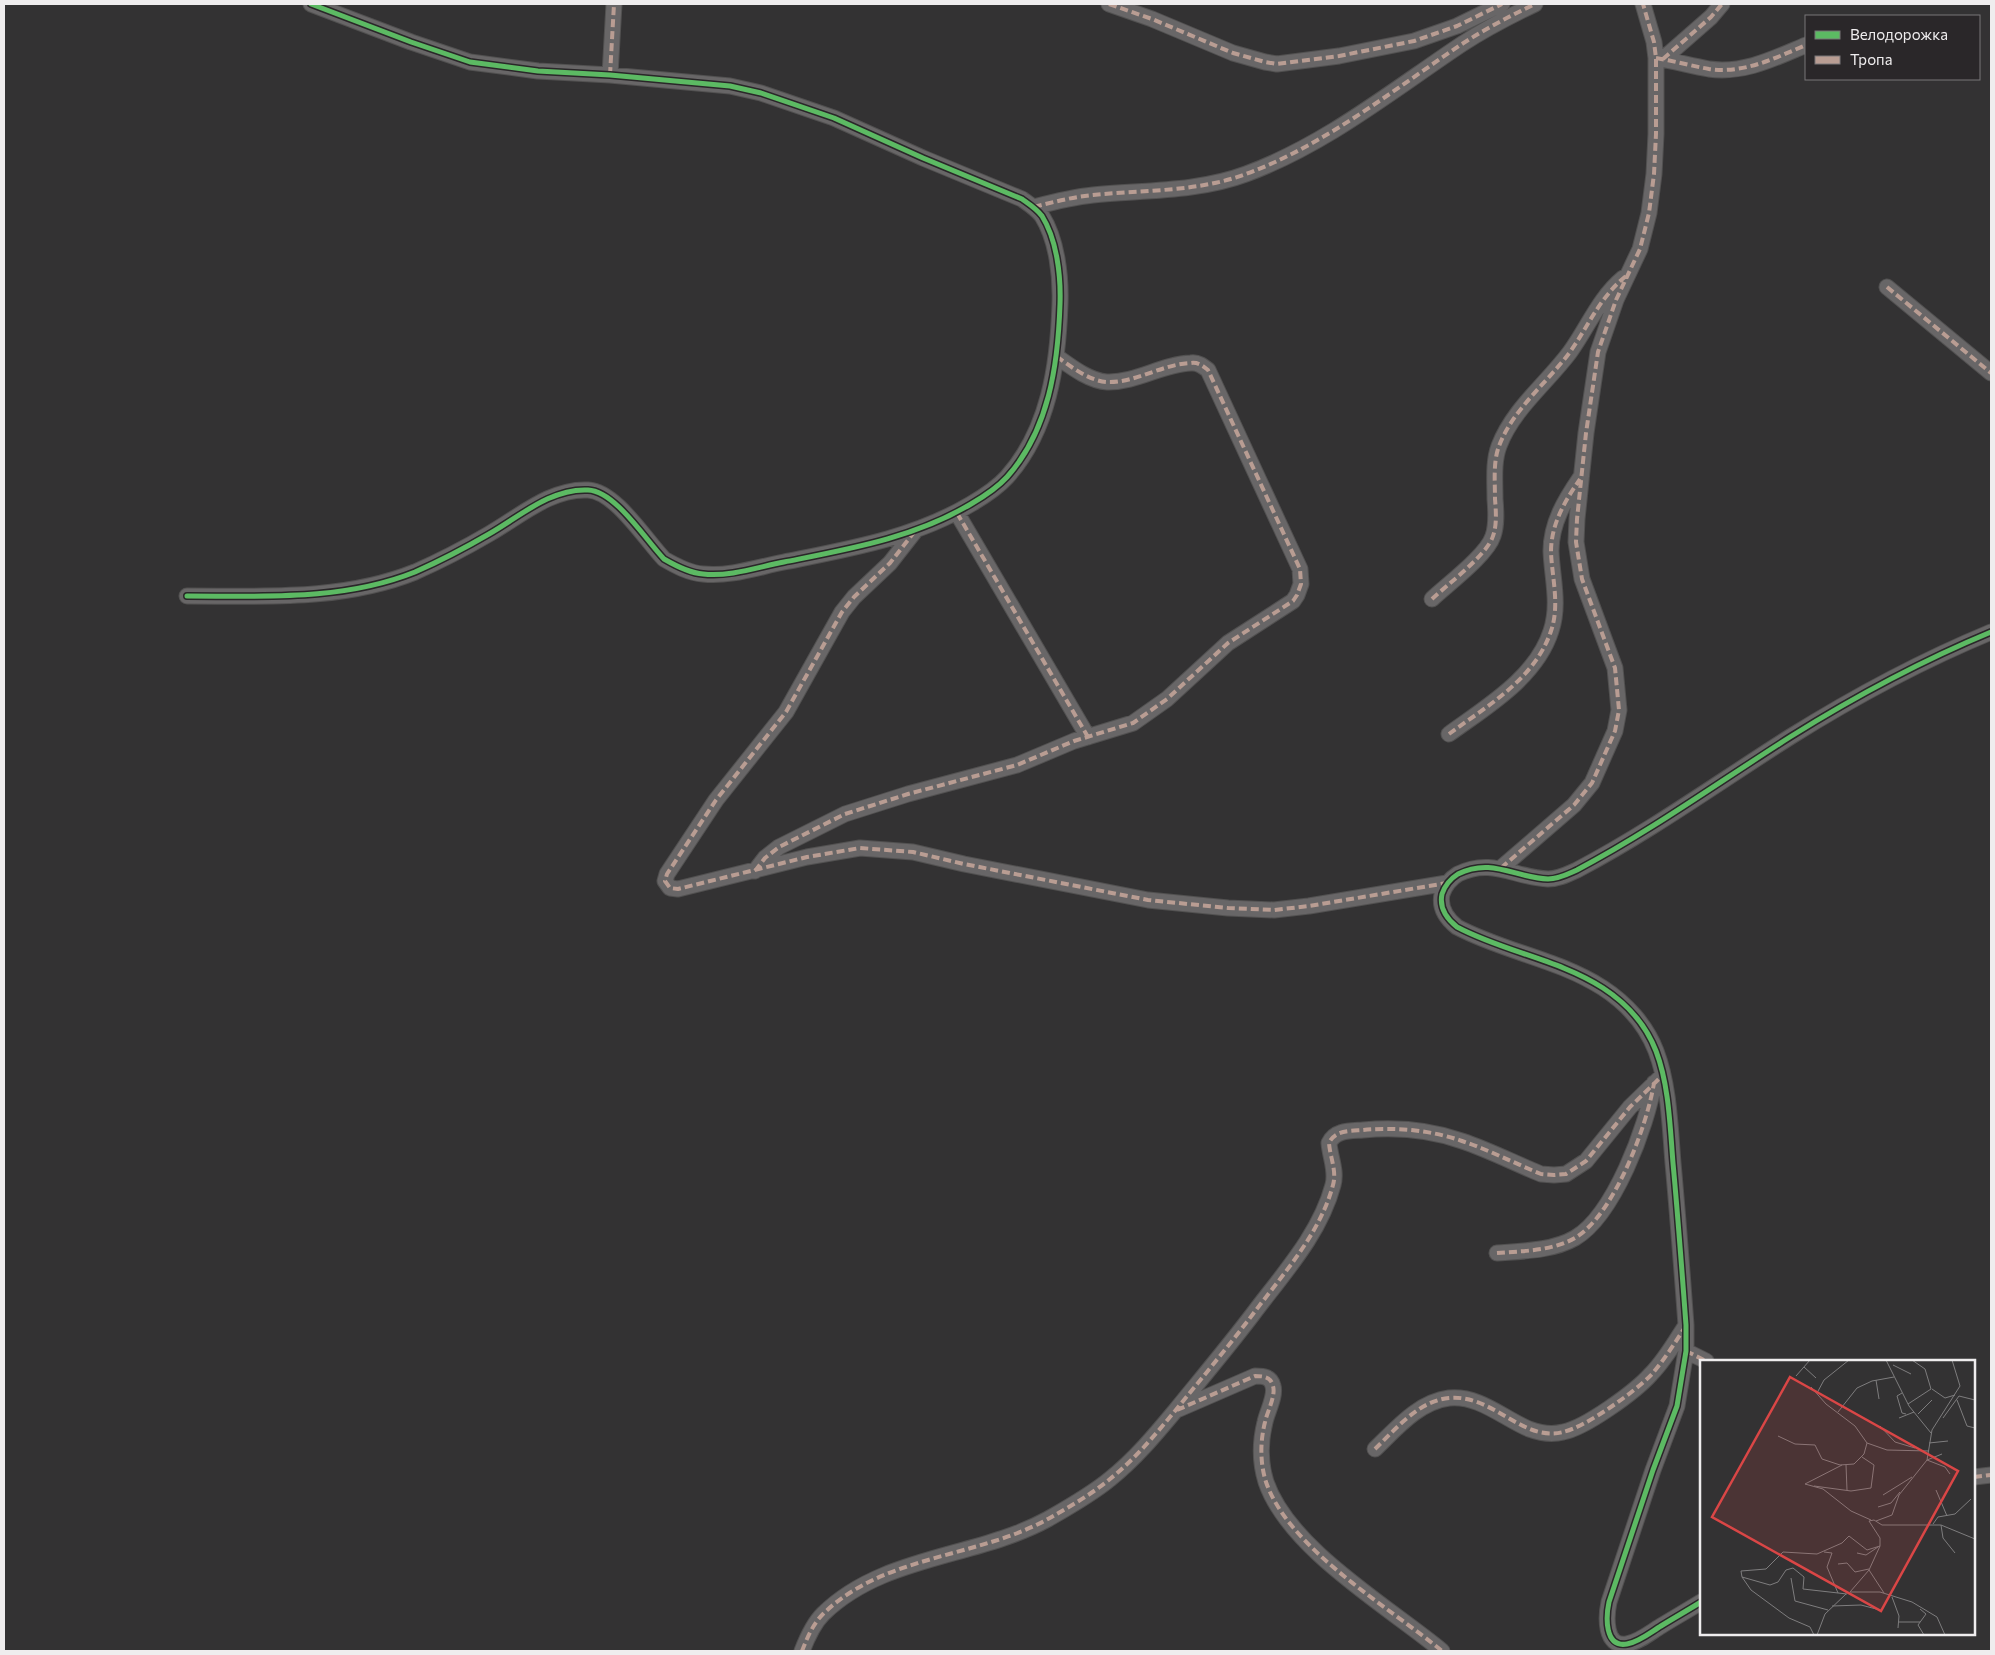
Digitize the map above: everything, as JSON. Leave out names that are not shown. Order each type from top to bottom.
[{"type":"street","points":[[187,596],[315,594],[383,583],[414,572],[443,558],[547,499],[573,491],[589,490],[603,493],[614,501],[664,559],[674,566],[702,574],[736,572],[876,543],[915,531],[956,513],[990,492],[1006,478],[1021,460],[1034,438],[1043,417],[1056,356],[1061,292],[1056,253],[1048,228],[1041,216],[1034,207],[1022,199],[923,158],[834,118],[761,93],[730,86],[610,75],[538,71],[470,62],[426,47],[328,7],[311,4]]},
{"type":"street","points":[[610,75],[614,4]]},
{"type":"street","points":[[1109,4],[1152,19],[1233,54],[1277,64],[1338,56],[1406,43],[1456,26],[1502,4]]},
{"type":"street","points":[[1034,207],[1074,198],[1171,189],[1244,175],[1276,162],[1310,144],[1367,109],[1462,44],[1535,4]]},
{"type":"street","points":[[1501,868],[1574,805],[1592,783],[1616,731],[1619,710],[1615,668],[1582,579],[1576,542],[1582,476],[1598,352],[1616,300],[1640,248],[1649,213],[1654,174],[1660,59],[1643,4]]},
{"type":"street","points":[[1660,59],[1711,17],[1722,4]]},
{"type":"street","points":[[1660,59],[1710,69],[1734,69],[1761,64],[1805,45]]},
{"type":"street","points":[[1432,598],[1489,546],[1493,537],[1496,514],[1496,458],[1506,432],[1541,385],[1569,354],[1607,294],[1629,274]]},
{"type":"street","points":[[1887,287],[1991,373]]},
{"type":"street","points":[[755,871],[765,858],[779,847],[845,814],[908,794],[1017,765],[1074,741],[1122,728],[1154,710],[1190,679],[1228,642],[1293,601],[1300,590],[1302,576],[1300,568],[1212,376],[1203,365],[1191,363],[1125,380],[1107,382],[1087,375],[1056,356]]},
{"type":"street","points":[[1448,734],[1510,689],[1536,659],[1551,632],[1556,606],[1552,541],[1561,508],[1582,476]]},
{"type":"street","points":[[956,513],[1088,737]]},
{"type":"street","points":[[915,531],[890,563],[854,597],[842,612],[786,712],[703,819],[667,874],[665,881],[670,888],[678,889],[838,850],[860,848],[885,848],[913,852],[964,864],[1148,900],[1228,908],[1274,910],[1309,906],[1447,882],[1454,876],[1473,868],[1489,866],[1533,877],[1550,879],[1577,870],[1694,800],[1829,713],[1916,666],[1991,632]]},
{"type":"street","points":[[1447,882],[1442,898],[1445,915],[1450,922],[1465,932],[1524,952],[1579,976],[1619,1000],[1645,1030],[1656,1050],[1658,1079],[1671,1134],[1686,1325],[1686,1350],[1677,1406],[1650,1479],[1609,1602],[1606,1622],[1613,1646],[1632,1642],[1700,1603]]},
{"type":"street","points":[[1497,1253],[1551,1247],[1570,1240],[1585,1231],[1605,1206],[1632,1158],[1658,1079]]},
{"type":"street","points":[[802,1651],[809,1634],[821,1615],[841,1599],[866,1584],[892,1572],[995,1542],[1048,1519],[1110,1480],[1135,1458],[1238,1334],[1310,1237],[1328,1202],[1334,1182],[1335,1170],[1329,1143],[1336,1134],[1352,1130],[1372,1129],[1423,1132],[1462,1140],[1540,1174],[1566,1174],[1586,1161],[1630,1107],[1658,1079]]},
{"type":"street","points":[[1375,1449],[1404,1421],[1420,1409],[1436,1401],[1449,1398],[1463,1399],[1491,1408],[1537,1431],[1547,1433],[1565,1432],[1584,1424],[1641,1384],[1662,1360],[1686,1325]]},
{"type":"street","points":[[1686,1350],[1704,1360]]},
{"type":"street","points":[[1175,1411],[1255,1376],[1266,1376],[1271,1380],[1274,1390],[1262,1434],[1262,1462],[1267,1483],[1277,1505],[1290,1526],[1321,1556],[1442,1651]]},
{"type":"street","points":[[1975,1477],[1991,1475]]},
{"type":"marked path","points":[[610,75],[614,4]]},
{"type":"marked path","points":[[1109,4],[1152,19],[1233,53],[1277,64],[1339,56],[1414,41],[1457,26],[1502,4]]},
{"type":"marked path","points":[[1034,207],[1086,196],[1190,187],[1228,180],[1246,174],[1275,162],[1331,132],[1471,38],[1535,4]]},
{"type":"marked path","points":[[1501,868],[1574,805],[1592,783],[1615,731],[1619,710],[1615,668],[1582,579],[1576,542],[1586,433],[1598,352],[1616,300],[1640,249],[1649,213],[1654,174],[1656,58],[1654,42],[1643,4]]},
{"type":"marked path","points":[[1663,59],[1711,17],[1722,4]]},
{"type":"marked path","points":[[1656,58],[1709,69],[1735,69],[1759,64],[1805,45]]},
{"type":"marked path","points":[[1432,599],[1483,552],[1493,536],[1496,518],[1496,458],[1505,433],[1522,408],[1570,352],[1609,293],[1626,276]]},
{"type":"marked path","points":[[1887,287],[1991,373]]},
{"type":"marked path","points":[[755,871],[765,858],[779,847],[845,814],[908,794],[1017,765],[1074,741],[1133,723],[1167,699],[1228,643],[1293,601],[1297,595],[1301,584],[1300,569],[1208,370],[1196,363],[1180,364],[1128,380],[1107,382],[1087,376],[1056,356]]},
{"type":"marked path","points":[[1449,734],[1508,690],[1522,677],[1544,648],[1554,621],[1555,611],[1551,552],[1553,532],[1564,504],[1580,479]]},
{"type":"marked path","points":[[957,513],[1088,737]]},
{"type":"marked path","points":[[915,531],[890,563],[854,597],[842,612],[786,712],[716,800],[667,874],[665,881],[670,888],[678,889],[807,857],[860,848],[913,852],[964,864],[1148,900],[1228,908],[1274,910],[1447,883]]},
{"type":"marked path","points":[[802,1651],[819,1618],[847,1595],[873,1580],[902,1568],[1020,1532],[1048,1519],[1096,1490],[1128,1463],[1160,1429],[1224,1351],[1288,1269],[1310,1237],[1327,1203],[1333,1185],[1334,1169],[1329,1143],[1339,1133],[1375,1129],[1425,1132],[1450,1137],[1492,1152],[1541,1174],[1566,1174],[1586,1161],[1630,1107],[1663,1075]]},
{"type":"marked path","points":[[1497,1253],[1537,1250],[1557,1246],[1575,1238],[1589,1226],[1603,1210],[1626,1168],[1644,1122],[1654,1083]]},
{"type":"marked path","points":[[1375,1449],[1399,1425],[1418,1410],[1427,1404],[1449,1398],[1471,1400],[1538,1432],[1555,1433],[1573,1429],[1610,1408],[1645,1381],[1661,1363],[1685,1327]]},
{"type":"marked path","points":[[1686,1351],[1704,1360]]},
{"type":"marked path","points":[[1177,1410],[1255,1376],[1269,1379],[1274,1390],[1263,1430],[1262,1460],[1266,1482],[1278,1507],[1296,1530],[1343,1575],[1442,1651]]},
{"type":"marked path","points":[[1975,1477],[1991,1475]]},
{"type":"cycle path","points":[[187,596],[302,595],[360,588],[388,581],[415,572],[452,554],[548,499],[574,491],[588,490],[598,492],[609,498],[629,517],[664,559],[683,569],[698,573],[713,575],[734,573],[881,541],[927,526],[949,516],[971,504],[1003,481],[1021,459],[1033,439],[1042,418],[1053,373],[1057,350],[1060,304],[1057,258],[1055,247],[1042,216],[1022,199],[923,158],[834,118],[761,93],[730,86],[610,75],[538,71],[470,62],[311,4]]},
{"type":"cycle path","points":[[1700,1603],[1631,1643],[1620,1644],[1610,1636],[1607,1622],[1609,1602],[1653,1470],[1677,1406],[1686,1351],[1686,1325],[1670,1120],[1664,1078],[1656,1051],[1647,1032],[1634,1015],[1603,988],[1568,970],[1493,943],[1457,927],[1445,913],[1441,899],[1442,894],[1446,885],[1453,878],[1470,869],[1493,868],[1548,879],[1560,877],[1577,870],[1658,823],[1790,737],[1839,708],[1888,680],[1991,632]]}]
